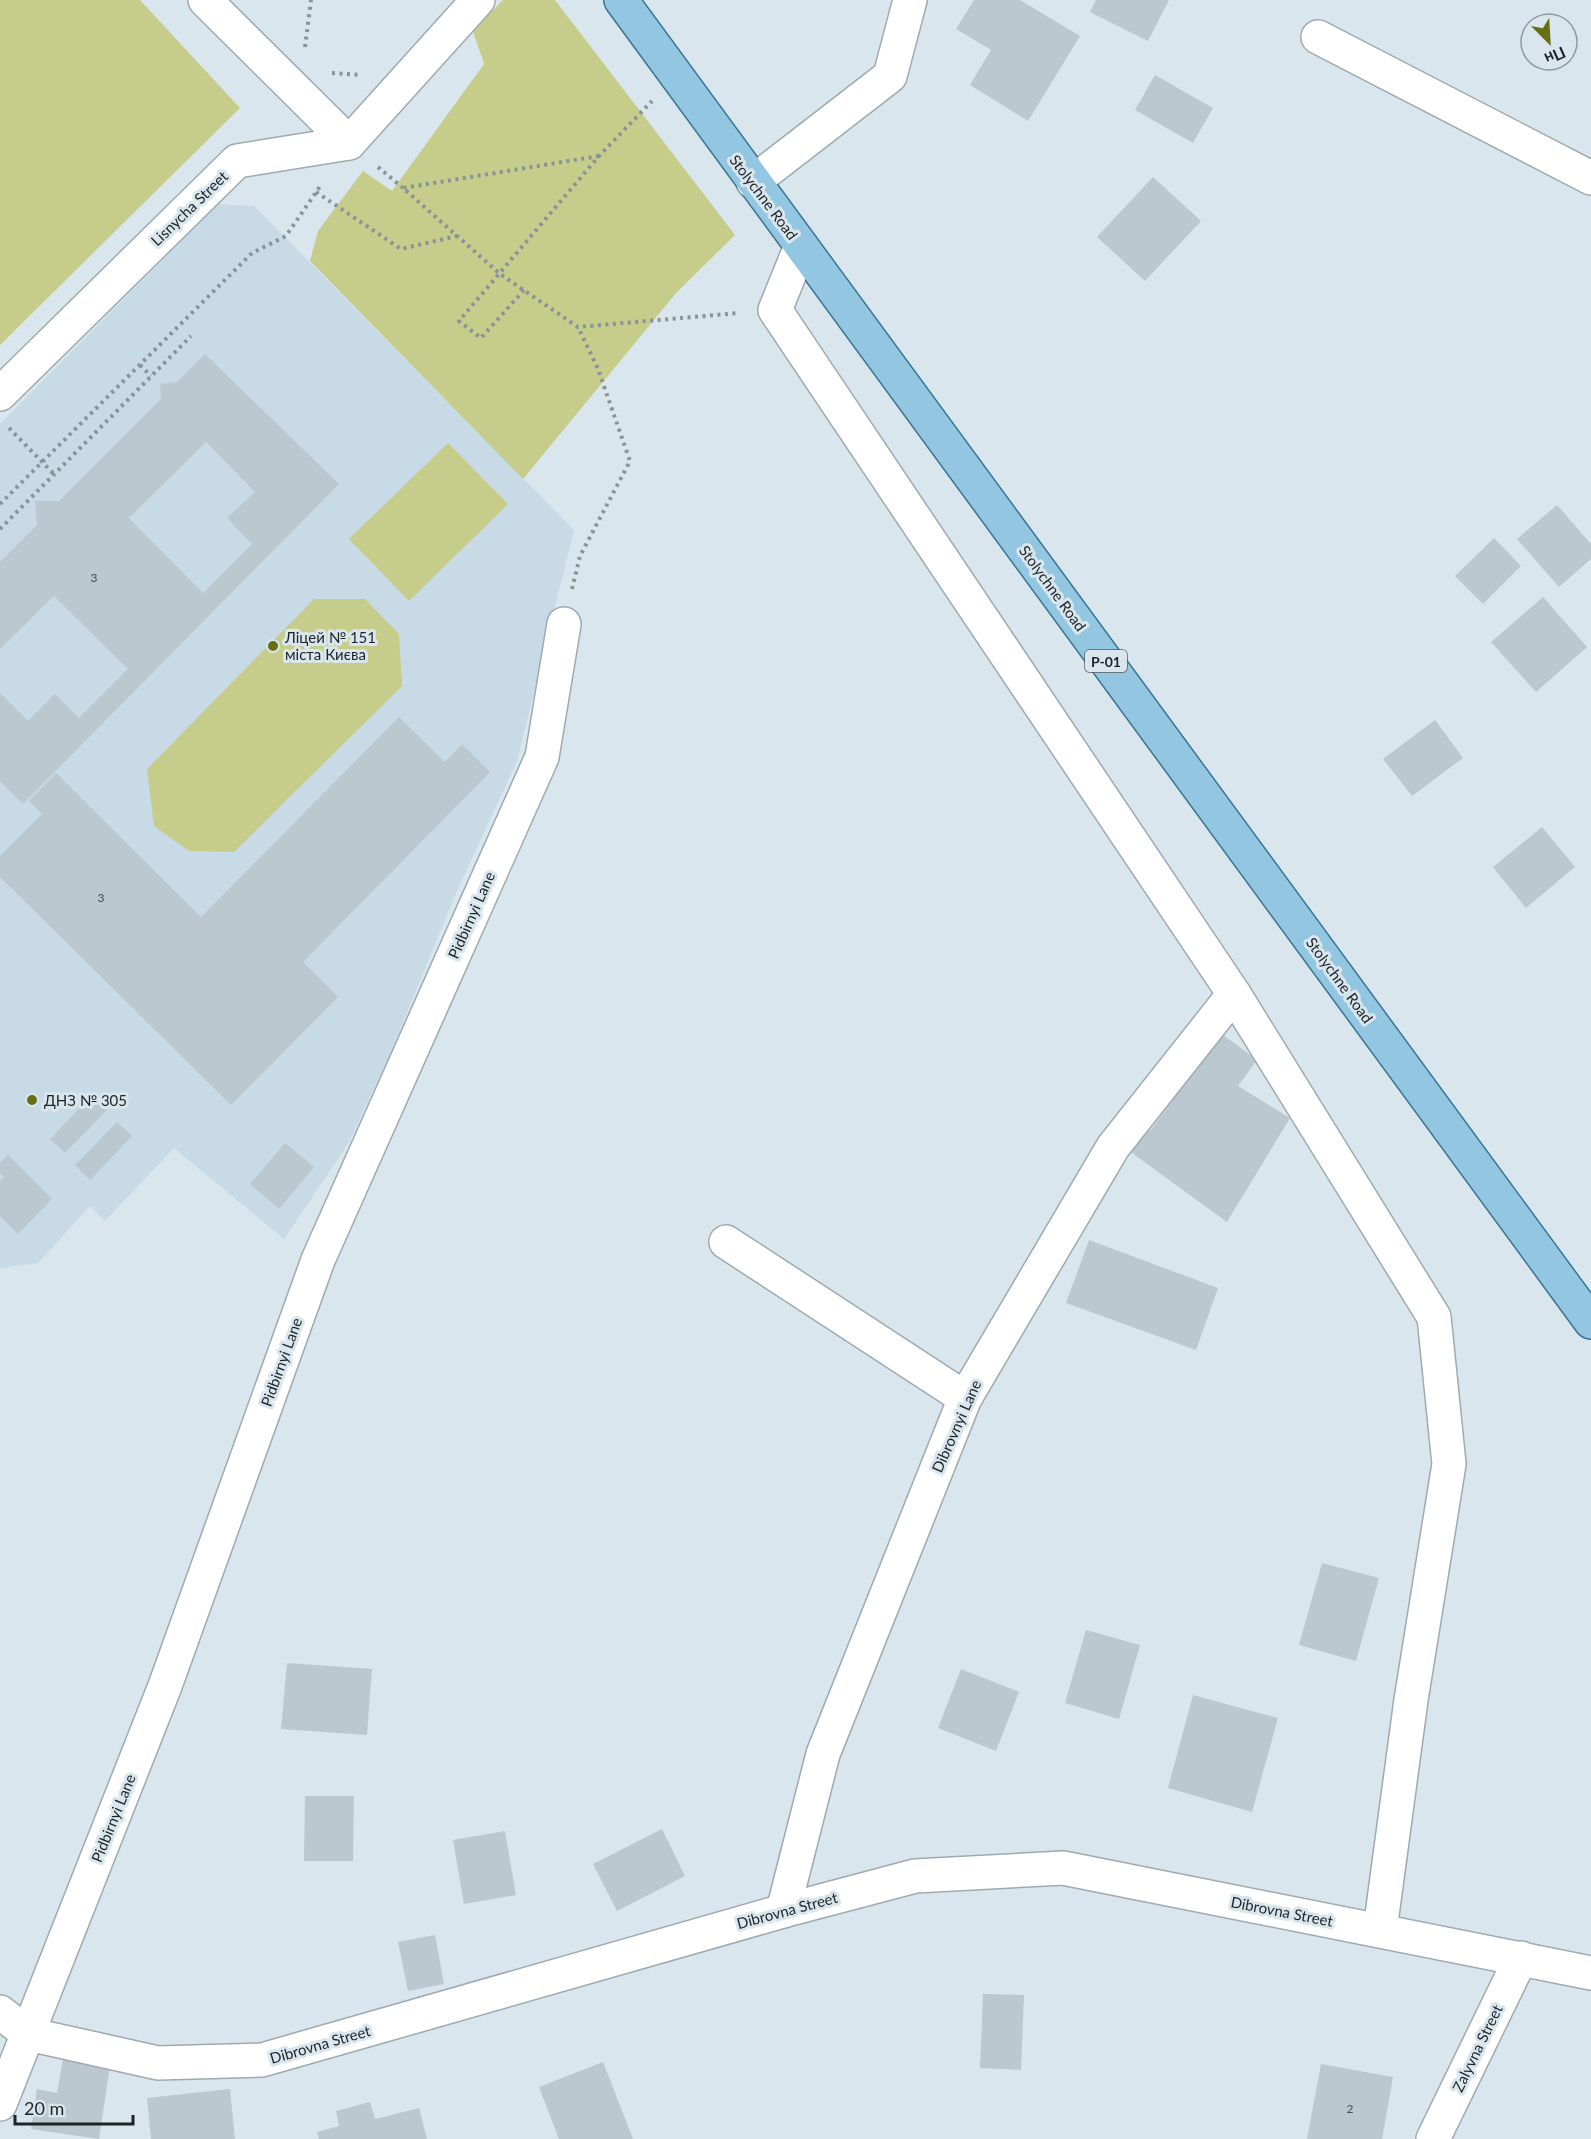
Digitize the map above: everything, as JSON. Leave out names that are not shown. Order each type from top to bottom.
[{"type":"main road","name":"Stolychne Road","points":[[621,0],[1591,1322]]},
{"type":"street","points":[[205,0],[349,143],[478,0]]},
{"type":"street","points":[[753,182],[890,76],[910,0]]},
{"type":"street","points":[[1318,37],[1591,178]]},
{"type":"street","name":"Lisnycha Street","points":[[0,394],[237,161],[349,143]]},
{"type":"street","points":[[801,246],[775,310],[1234,994],[1434,1317],[1449,1464],[1411,1700],[1380,1930]]},
{"type":"street","name":"Pidbirnyi Lane","points":[[0,2104],[165,1686],[318,1260],[542,757],[564,624]]},
{"type":"street","name":"Dibrovnyi Lane","points":[[783,1911],[823,1754],[965,1398],[1113,1147],[1234,994]]},
{"type":"street","points":[[726,1242],[965,1398]]},
{"type":"street","name":"Dibrovna Street","points":[[0,2012],[27,2034],[158,2063],[262,2060],[783,1911],[915,1876],[1063,1868],[1591,1973]]},
{"type":"street","name":"Zalyvna Street","points":[[1433,2139],[1521,1958]]},
{"type":"path","points":[[524,290],[481,338],[459,321],[599,156],[675,76]]},
{"type":"path","points":[[564,624],[580,556],[630,461],[598,369],[578,327],[500,274],[403,188],[599,156]]},
{"type":"path","points":[[316,192],[401,249],[457,236]]},
{"type":"path","points":[[0,504],[252,253],[286,236]]},
{"type":"path","points":[[578,327],[775,310]]},
{"type":"path","points":[[0,529],[191,336]]},
{"type":"path","points":[[140,365],[151,376]]},
{"type":"path","points":[[7,426],[54,474]]},
{"type":"shaded area","name":"Ліцей № 151 міста Києва","points":[[218,204],[254,206],[574,530],[517,761],[456,893],[390,1054],[349,1142],[284,1239],[174,1148],[105,1221],[90,1206],[38,1263],[0,1268],[0,424]]},
{"type":"green space","points":[[0,0],[140,0],[240,108],[0,345]]},
{"type":"green space","points":[[503,0],[555,0],[735,235],[677,292],[523,479],[310,261],[318,231],[363,171],[392,191],[484,64],[473,31]]},
{"type":"green space","points":[[448,443],[508,504],[409,601],[349,539]]},
{"type":"green space","points":[[314,599],[365,599],[399,634],[402,686],[234,852],[189,851],[154,826],[147,769]]},
{"type":"building","points":[[974,0],[1020,0],[1080,36],[1028,121],[970,85],[991,50],[956,29]]},
{"type":"building","points":[[1096,0],[1169,0],[1148,41],[1090,12]]},
{"type":"building","points":[[1155,75],[1213,108],[1193,143],[1135,110]]},
{"type":"building","points":[[1153,177],[1201,221],[1145,281],[1097,237]]},
{"type":"building","points":[[205,354],[339,484],[23,804],[0,781],[0,693],[28,721],[55,694],[79,718],[128,669],[54,596],[0,649],[0,562],[37,525],[35,501],[59,501],[161,399],[160,384],[177,382]],"holes":[[[206,442],[255,492],[227,518],[252,544],[203,593],[129,518]]]},
{"type":"building","points":[[1557,505],[1591,544],[1591,559],[1559,587],[1517,539]]},
{"type":"building","points":[[1494,538],[1521,566],[1483,604],[1455,576]]},
{"type":"building","points":[[1543,597],[1587,647],[1536,692],[1491,642]]},
{"type":"building","points":[[399,717],[445,762],[462,744],[490,772],[303,962],[338,997],[231,1105],[0,877],[0,856],[42,814],[29,801],[56,773],[201,917]]},
{"type":"building","points":[[1435,720],[1463,758],[1412,796],[1383,759]]},
{"type":"building","points":[[1542,827],[1575,867],[1526,908],[1493,867]]},
{"type":"building","points":[[1222,1034],[1257,1060],[1238,1086],[1290,1118],[1227,1222],[1121,1145],[1138,1123],[1150,1131]]},
{"type":"building","points":[[92,1095],[107,1110],[65,1153],[50,1139]]},
{"type":"building","points":[[117,1122],[132,1136],[90,1180],[75,1165]]},
{"type":"building","points":[[285,1143],[314,1167],[279,1209],[250,1184]]},
{"type":"building","points":[[8,1155],[52,1199],[18,1234],[0,1216],[0,1181],[4,1177],[0,1173],[0,1163]]},
{"type":"building","points":[[1089,1240],[1218,1288],[1196,1350],[1066,1303]]},
{"type":"building","points":[[1322,1563],[1379,1578],[1356,1661],[1299,1645]]},
{"type":"building","points":[[1086,1630],[1140,1645],[1119,1719],[1065,1703]]},
{"type":"building","points":[[287,1663],[372,1669],[367,1735],[281,1729]]},
{"type":"building","points":[[961,1669],[1019,1692],[996,1751],[938,1728]]},
{"type":"building","points":[[1193,1695],[1278,1718],[1252,1812],[1168,1788]]},
{"type":"building","points":[[305,1796],[354,1796],[353,1861],[304,1861]]},
{"type":"building","points":[[662,1829],[685,1876],[617,1911],[593,1864]]},
{"type":"building","points":[[505,1831],[516,1895],[464,1904],[453,1840]]},
{"type":"building","points":[[435,1935],[444,1984],[408,1991],[398,1942]]},
{"type":"building","points":[[983,1994],[1024,1995],[1021,2070],[980,2068]]},
{"type":"building","points":[[63,2059],[110,2066],[99,2139],[31,2129],[37,2089],[57,2093]]},
{"type":"building","points":[[603,2062],[633,2139],[559,2139],[539,2087]]},
{"type":"building","points":[[1321,2064],[1393,2077],[1382,2139],[1307,2139]]},
{"type":"building","points":[[230,2089],[235,2139],[151,2139],[147,2098]]},
{"type":"building","points":[[370,2102],[375,2119],[419,2108],[427,2139],[319,2139],[317,2132],[339,2126],[336,2111]]},
{"type":"place","name":"Ліцей № 151 міста Києва","points":[[273,646]]},
{"type":"place","name":"ДНЗ № 305","points":[[32,1100]]}]
